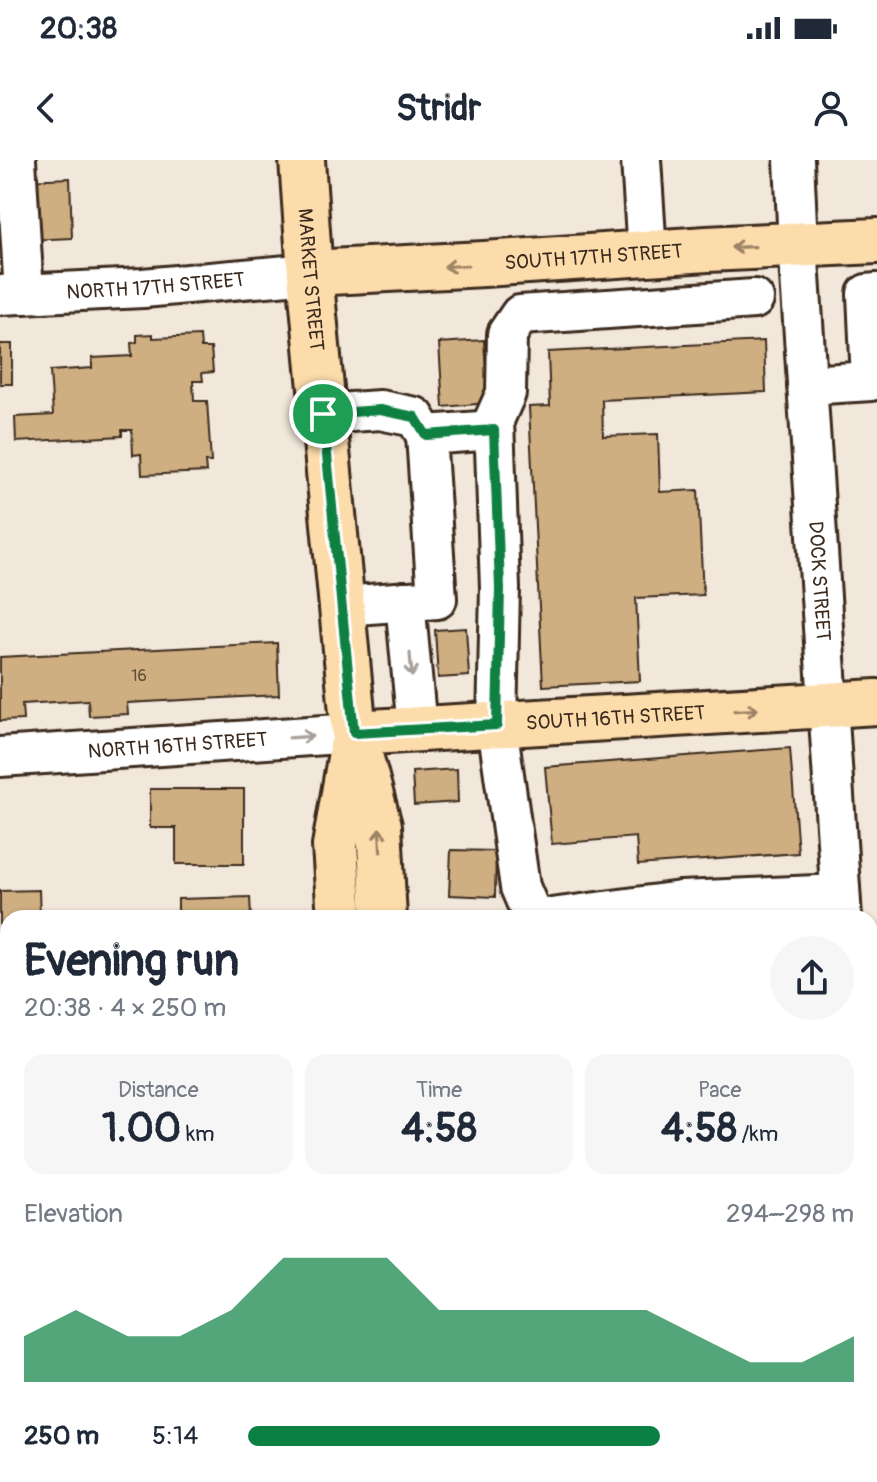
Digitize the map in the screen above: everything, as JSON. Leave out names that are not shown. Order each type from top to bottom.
[{"type":"main road","name":"MARKET STREET","points":[[302,160],[354,733],[379,826],[384,910]]},
{"type":"main road","name":"SOUTH 17TH STREET","points":[[310,273],[877,241]]},
{"type":"main road","name":"SOUTH 16TH STREET","points":[[354,733],[877,702]]},
{"type":"main road","name":"MARKET STREET","points":[[339,910],[335,846],[354,733]]},
{"type":"street","points":[[12,294],[16,160]]},
{"type":"street","points":[[641,160],[647,253]]},
{"type":"street","name":"DOCK STREET","points":[[794,160],[841,906]]},
{"type":"street","name":"NORTH 17TH STREET","points":[[12,294],[143,288],[310,273]]},
{"type":"street","points":[[807,385],[871,381],[867,294],[877,293]]},
{"type":"street","points":[[530,910],[520,887],[497,725],[500,596],[494,420],[506,393],[507,334],[520,315],[754,299]]},
{"type":"street","points":[[323,414],[380,410],[415,417],[426,435],[417,729]]},
{"type":"street","points":[[426,435],[494,430]]},
{"type":"street","points":[[342,606],[500,596]]},
{"type":"street","name":"NORTH 16TH STREET","points":[[0,757],[354,733]]},
{"type":"street","points":[[682,910],[841,906]]},
{"type":"building","points":[[70,178],[72,238],[28,240],[26,180]]},
{"type":"building","points":[[153,334],[153,338],[200,336],[201,348],[211,348],[213,372],[202,373],[203,381],[193,381],[194,401],[207,401],[211,462],[205,462],[206,472],[142,475],[141,454],[133,455],[132,430],[122,430],[122,436],[16,442],[15,417],[53,415],[50,371],[92,368],[92,358],[132,356],[131,343],[137,342],[137,335]]},
{"type":"building","points":[[484,340],[488,403],[443,407],[439,343]]},
{"type":"building","points":[[764,341],[766,392],[602,400],[603,436],[658,434],[660,492],[698,490],[703,595],[636,598],[640,681],[543,686],[529,407],[550,406],[548,352]]},
{"type":"building","points":[[0,344],[12,344],[12,384],[0,384]]},
{"type":"building","points":[[466,628],[469,676],[438,678],[435,630]]},
{"type":"building","points":[[277,643],[279,695],[127,703],[128,714],[89,716],[88,700],[22,704],[23,720],[0,721],[0,657]]},
{"type":"building","points":[[790,748],[798,853],[638,865],[636,837],[552,844],[545,767]]},
{"type":"building","points":[[457,769],[458,802],[414,805],[412,772]]},
{"type":"building","points":[[150,789],[244,789],[244,864],[176,864],[176,828],[150,828]]},
{"type":"building","points":[[451,850],[496,851],[495,897],[449,895]]},
{"type":"building","points":[[39,890],[40,910],[0,910],[0,891]]},
{"type":"building","points":[[250,897],[251,910],[178,910],[178,899]]},
{"type":"route","points":[[380,410],[415,417],[426,435],[494,430],[500,588],[497,725],[354,733],[323,414],[380,410]]}]
